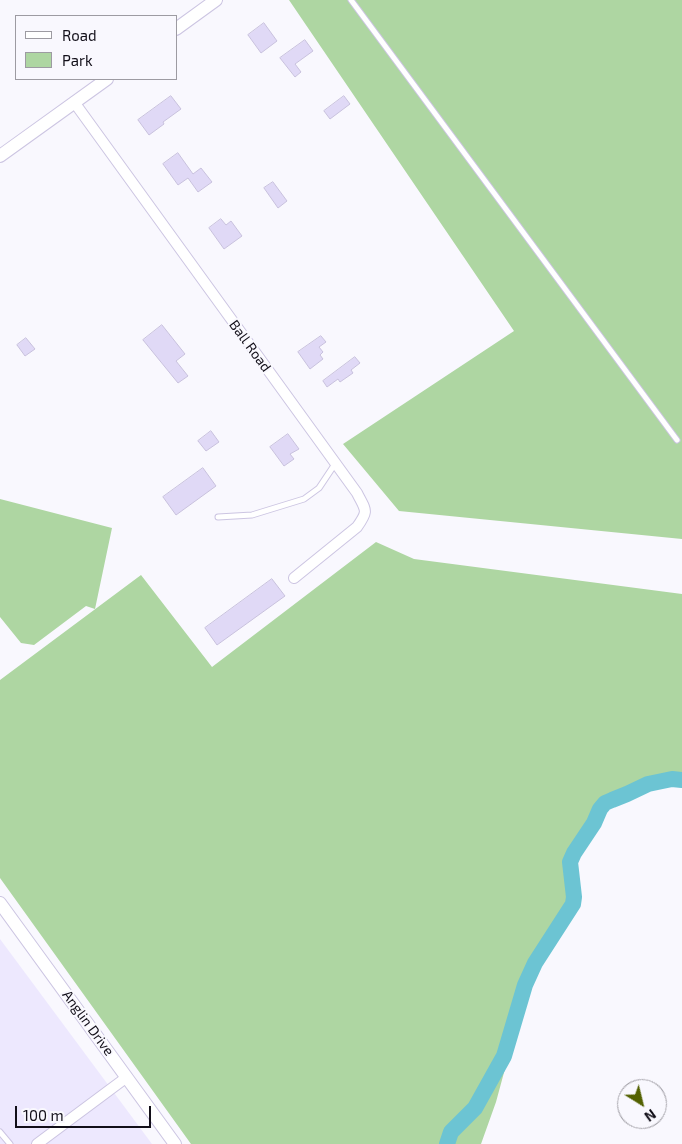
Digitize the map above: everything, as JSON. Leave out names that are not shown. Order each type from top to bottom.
[{"type":"street","points":[[178,28],[216,0]]},
{"type":"street","points":[[0,156],[106,80]]},
{"type":"street","name":"Ball Road","points":[[74,102],[357,494],[364,508],[364,517],[357,527],[294,578]]},
{"type":"street","name":"Anglin Drive","points":[[0,903],[175,1144]]},
{"type":"street","points":[[37,1144],[127,1077]]},
{"type":"lane","points":[[351,0],[677,440]]},
{"type":"lane","points":[[218,517],[252,514],[304,499],[319,488],[335,464]]},
{"type":"lane","points":[[0,1132],[10,1144]]},
{"type":"shaded area","points":[[0,939],[152,1144],[0,1144]]},
{"type":"green space","points":[[289,0],[682,0],[682,539],[399,511],[343,444],[514,331]]},
{"type":"green space","points":[[0,499],[112,528],[95,609],[86,606],[34,645],[21,643],[0,617]]},
{"type":"green space","points":[[376,542],[414,559],[682,594],[682,778],[668,776],[650,780],[627,792],[581,832],[571,851],[572,870],[578,895],[534,962],[496,1102],[481,1144],[191,1144],[0,878],[0,680],[141,575],[212,667]]},
{"type":"building","points":[[264,23],[277,41],[261,53],[248,35]]},
{"type":"building","points":[[305,40],[313,51],[295,64],[301,72],[295,77],[280,58]]},
{"type":"building","points":[[171,96],[181,109],[149,135],[138,120]]},
{"type":"building","points":[[344,96],[350,104],[330,119],[324,111]]},
{"type":"building","points":[[178,153],[193,174],[201,168],[212,182],[198,192],[188,178],[178,185],[163,164]]},
{"type":"building","points":[[273,182],[287,201],[278,208],[264,188]]},
{"type":"building","points":[[221,219],[226,225],[231,221],[242,236],[224,249],[209,228]]},
{"type":"building","points":[[162,325],[185,354],[176,361],[188,376],[178,383],[143,340]]},
{"type":"building","points":[[321,336],[326,342],[319,347],[323,352],[320,355],[323,359],[310,369],[298,352]]},
{"type":"building","points":[[26,338],[35,349],[25,356],[17,345]]},
{"type":"building","points":[[355,357],[360,363],[351,370],[353,373],[340,382],[338,379],[327,387],[323,381]]},
{"type":"building","points":[[211,431],[219,442],[206,451],[198,441]]},
{"type":"building","points":[[288,434],[299,449],[290,454],[294,459],[284,466],[270,447]]},
{"type":"building","points":[[203,468],[216,486],[176,515],[163,497]]},
{"type":"building","points":[[272,579],[285,596],[217,645],[205,628]]},
{"type":"waterway","points":[[447,1144],[451,1132],[475,1108],[504,1056],[525,985],[535,963],[573,904],[570,862],[594,823],[600,809],[605,803],[648,784],[672,779],[682,780]]}]
